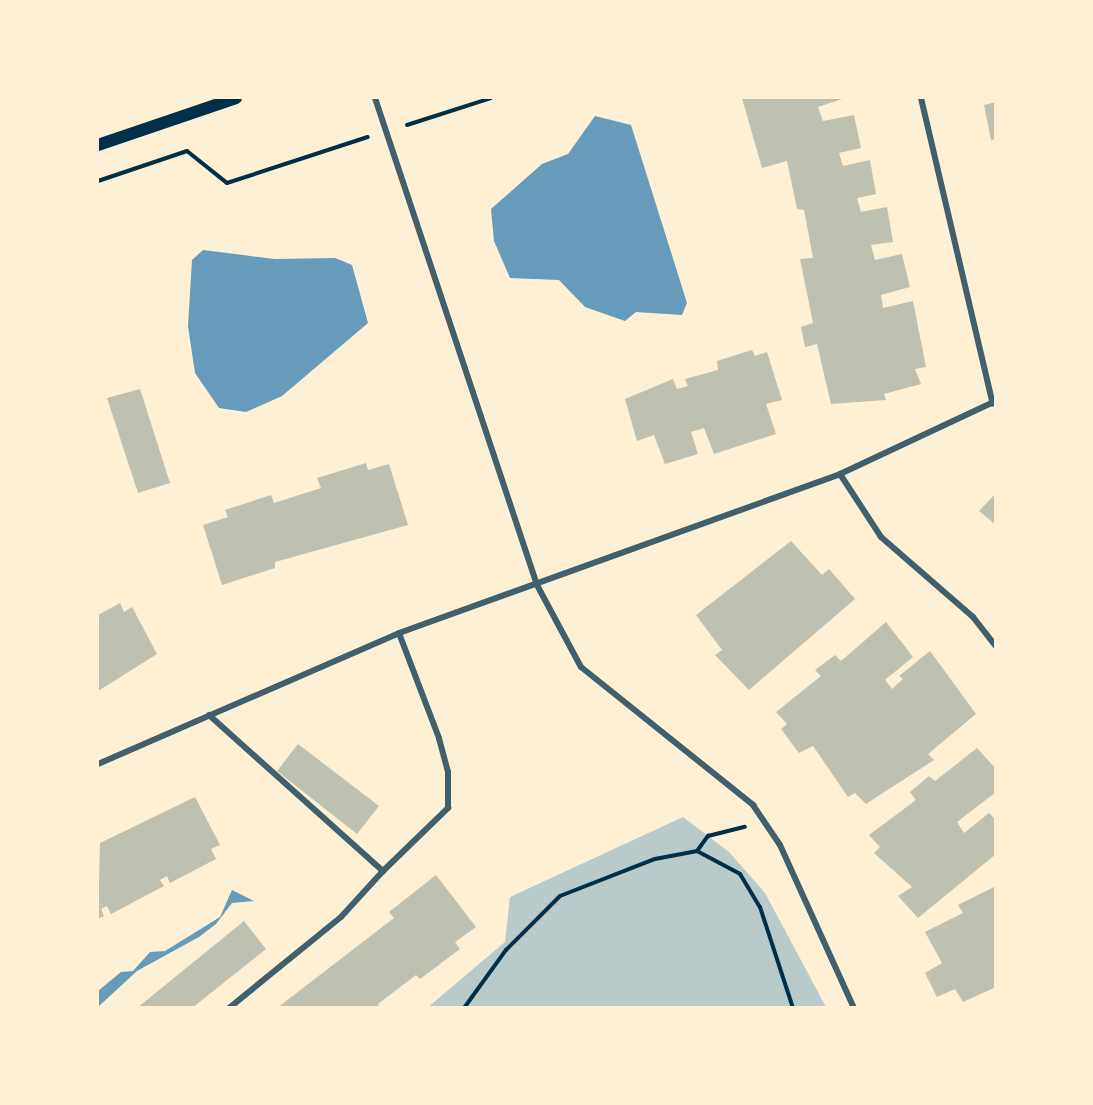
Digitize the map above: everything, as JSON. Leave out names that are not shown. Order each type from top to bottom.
[{"type":"main road","points":[[98,146],[236,98]]},
{"type":"street","points":[[375,98],[537,585],[581,667],[753,805],[765,822],[806,898],[854,1008]]},
{"type":"street","points":[[98,764],[399,633],[840,474],[994,403],[921,98]]},
{"type":"street","points":[[840,474],[881,537],[973,616],[996,646]]},
{"type":"street","points":[[229,1008],[341,917],[383,871],[448,808],[448,772],[440,738],[399,633]]},
{"type":"street","points":[[210,716],[383,871]]},
{"type":"path","points":[[98,181],[187,152],[227,183],[491,98]]},
{"type":"path","points":[[697,851],[708,836],[765,822]]},
{"type":"path","points":[[464,1008],[506,950],[560,896],[655,859],[697,851],[740,874],[760,907],[793,1008]]},
{"type":"shaded area","points":[[683,817],[729,852],[765,893],[826,1007],[427,1008],[505,942],[510,897]]},
{"type":"water","points":[[595,116],[631,125],[687,303],[682,315],[636,312],[625,321],[585,307],[559,280],[510,278],[494,241],[491,209],[542,164],[568,154]]},
{"type":"water","points":[[203,250],[275,259],[335,258],[352,265],[368,323],[282,396],[246,412],[219,408],[195,373],[188,326],[192,260]]},
{"type":"water","points":[[232,890],[254,901],[232,903],[216,924],[199,937],[137,971],[98,1007],[98,991],[121,972],[133,971],[150,952],[165,951],[220,917]]},
{"type":"building","points":[[742,98],[845,98],[818,107],[823,121],[854,115],[861,148],[839,153],[843,166],[870,160],[876,194],[857,198],[861,212],[887,207],[893,242],[871,245],[875,260],[902,254],[910,287],[881,295],[883,308],[913,301],[926,367],[915,369],[921,384],[884,394],[886,400],[831,404],[817,344],[805,347],[801,327],[813,323],[800,259],[813,258],[804,210],[797,209],[787,161],[762,168]]},
{"type":"building","points":[[996,102],[996,139],[991,140],[984,105]]},
{"type":"building","points":[[752,350],[755,356],[767,352],[782,400],[766,404],[776,434],[714,454],[704,428],[691,432],[698,454],[665,464],[654,435],[637,441],[625,399],[673,379],[677,389],[688,386],[685,379],[718,370],[717,361]]},
{"type":"building","points":[[140,389],[170,483],[138,493],[107,398]]},
{"type":"building","points":[[366,463],[368,470],[389,464],[408,525],[275,562],[275,568],[222,585],[203,525],[228,517],[225,510],[271,495],[274,503],[321,488],[317,478]]},
{"type":"building","points":[[996,493],[996,525],[979,511]]},
{"type":"building","points":[[791,541],[822,575],[829,569],[855,599],[749,690],[715,655],[722,650],[696,615]]},
{"type":"building","points":[[120,603],[124,612],[132,607],[157,654],[98,691],[98,615]]},
{"type":"building","points":[[886,622],[913,657],[885,680],[892,689],[903,679],[899,676],[930,651],[976,714],[928,754],[934,760],[866,804],[855,793],[848,797],[813,746],[799,753],[781,729],[787,724],[776,712],[821,676],[815,670],[835,655],[841,661]]},
{"type":"building","points":[[298,744],[379,806],[357,834],[277,771]]},
{"type":"building","points":[[977,748],[996,769],[996,792],[957,822],[964,833],[989,813],[996,820],[996,854],[918,918],[898,896],[912,887],[874,853],[880,847],[869,835],[916,800],[910,792],[929,776],[935,781]]},
{"type":"building","points":[[195,797],[220,845],[211,849],[216,859],[170,883],[167,876],[160,880],[164,886],[111,914],[107,906],[101,909],[104,916],[98,919],[100,843]]},
{"type":"building","points":[[436,875],[476,927],[455,942],[460,949],[420,979],[416,975],[378,1004],[381,1008],[277,1008],[394,918],[389,912]]},
{"type":"building","points":[[996,886],[996,987],[963,1002],[955,989],[937,997],[925,973],[942,963],[925,932],[963,913],[958,905]]},
{"type":"building","points":[[244,921],[266,949],[192,1008],[137,1008]]}]
